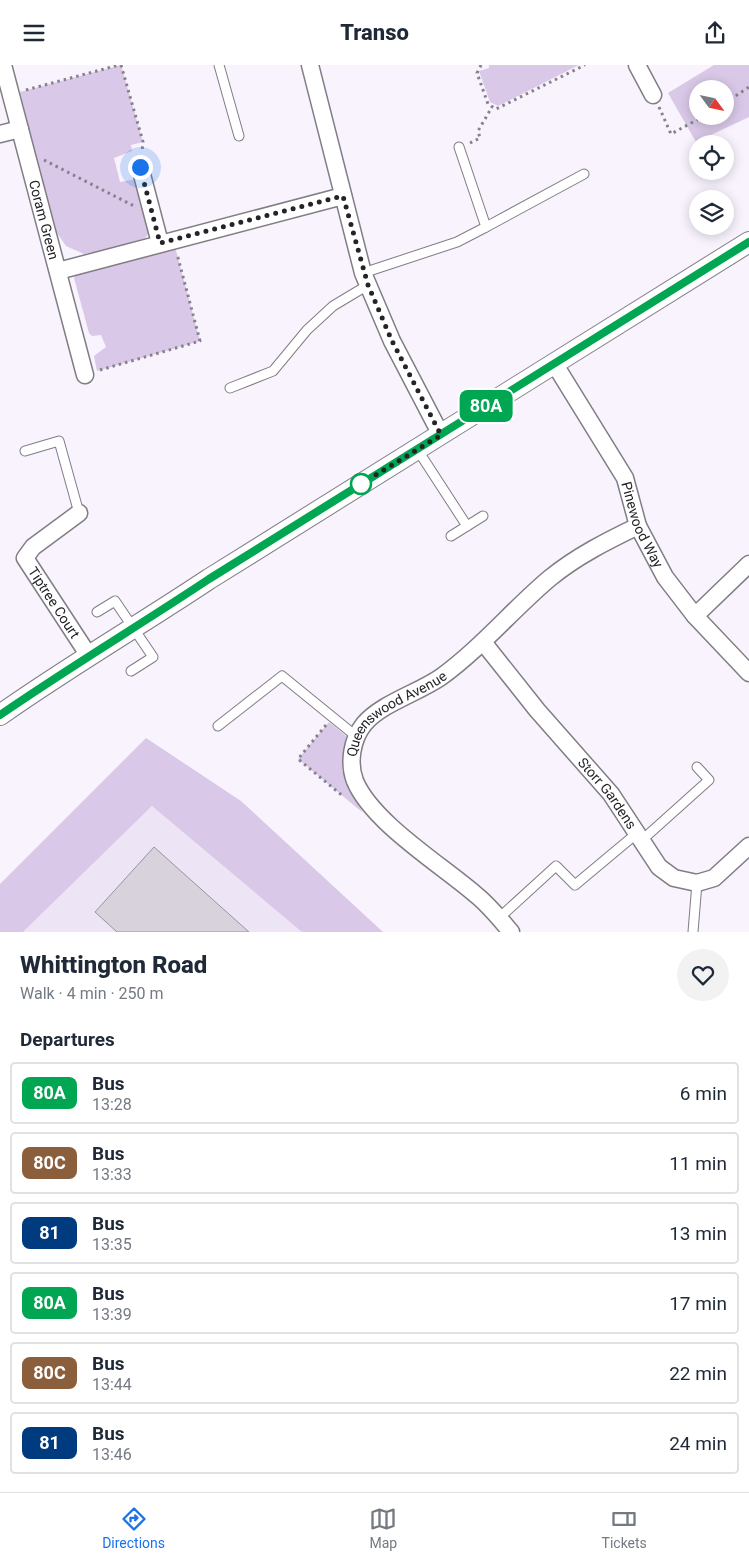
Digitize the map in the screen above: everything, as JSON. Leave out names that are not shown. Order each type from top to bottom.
[{"type":"street","name":"Coram Green","points":[[3,65],[85,375]]},
{"type":"street","points":[[310,65],[366,279],[392,341],[441,435]]},
{"type":"street","points":[[637,65],[653,95]]},
{"type":"street","points":[[0,134],[20,129]]},
{"type":"street","points":[[140,167],[151,211],[166,241]]},
{"type":"street","points":[[58,271],[166,241],[343,196]]},
{"type":"street","points":[[0,715],[209,579],[749,242]]},
{"type":"street","name":"Pinewood Way","points":[[554,363],[625,478],[638,526],[665,577],[695,616],[749,673]]},
{"type":"street","name":"Tiptree Court","points":[[79,513],[33,547],[25,559],[90,656]]},
{"type":"street","name":"Queenswood Avenue","points":[[511,932],[477,895],[382,818],[363,797],[351,765],[357,737],[365,723],[382,709],[420,691],[442,676],[483,641],[550,578],[606,541],[638,526]]},
{"type":"street","points":[[695,616],[749,564]]},
{"type":"street","name":"Storr Gardens","points":[[483,641],[538,710],[611,793],[659,867],[674,877],[697,883]]},
{"type":"street","points":[[697,883],[714,878],[749,846]]},
{"type":"lane","points":[[219,65],[238,136]]},
{"type":"lane","points":[[459,147],[486,227]]},
{"type":"lane","points":[[230,388],[273,371],[308,329],[366,279],[457,242],[584,174]]},
{"type":"lane","points":[[25,451],[59,441],[79,513]]},
{"type":"lane","points":[[417,449],[467,526]]},
{"type":"lane","points":[[450,536],[483,516]]},
{"type":"lane","points":[[98,612],[115,601],[152,657],[131,671]]},
{"type":"lane","points":[[218,726],[282,676],[357,737]]},
{"type":"lane","points":[[499,918],[556,865],[575,885],[639,837],[709,781],[698,767]]},
{"type":"lane","points":[[693,932],[697,883]]},
{"type":"path","points":[[11,95],[120,65],[142,142],[140,167]]},
{"type":"path","points":[[481,65],[477,73],[488,105],[496,109],[585,65]]},
{"type":"path","points":[[734,97],[749,87]]},
{"type":"path","points":[[653,95],[671,134],[689,124]]},
{"type":"path","points":[[459,147],[480,139],[478,131],[492,107]]},
{"type":"path","points":[[27,153],[146,213],[151,211]]},
{"type":"path","points":[[85,375],[200,341],[166,241]]},
{"type":"path","points":[[332,717],[298,759],[348,800]]},
{"type":"shaded area","points":[[121,65],[143,142],[131,145],[132,151],[114,158],[120,182],[137,179],[150,232],[145,238],[110,249],[84,254],[66,246],[57,233],[20,92]]},
{"type":"shaded area","points":[[489,65],[579,65],[498,106],[490,102],[479,71],[489,68]]},
{"type":"shaded area","points":[[714,65],[749,65],[749,117],[734,124],[734,80],[689,80]]},
{"type":"shaded area","points":[[689,80],[689,125],[732,125],[711,135],[692,135],[668,93]]},
{"type":"shaded area","points":[[174,243],[200,341],[97,371],[94,356],[106,347],[101,335],[92,336],[89,333],[74,278],[78,268]]},
{"type":"shaded area","points":[[329,722],[346,736],[342,770],[362,812],[298,759]]},
{"type":"shaded area","points":[[146,738],[241,801],[383,932],[302,932],[152,806],[23,932],[0,932],[0,884]]},
{"type":"shaded area","points":[[152,806],[276,908],[302,932],[23,932]]},
{"type":"building","points":[[154,847],[249,932],[117,932],[95,912]]},
{"type":"bus line","name":"80A","points":[[0,715],[209,579],[749,242]]},
{"type":"route","points":[[140,167],[160,243],[343,196],[363,273],[392,341],[441,435],[361,484]]}]
